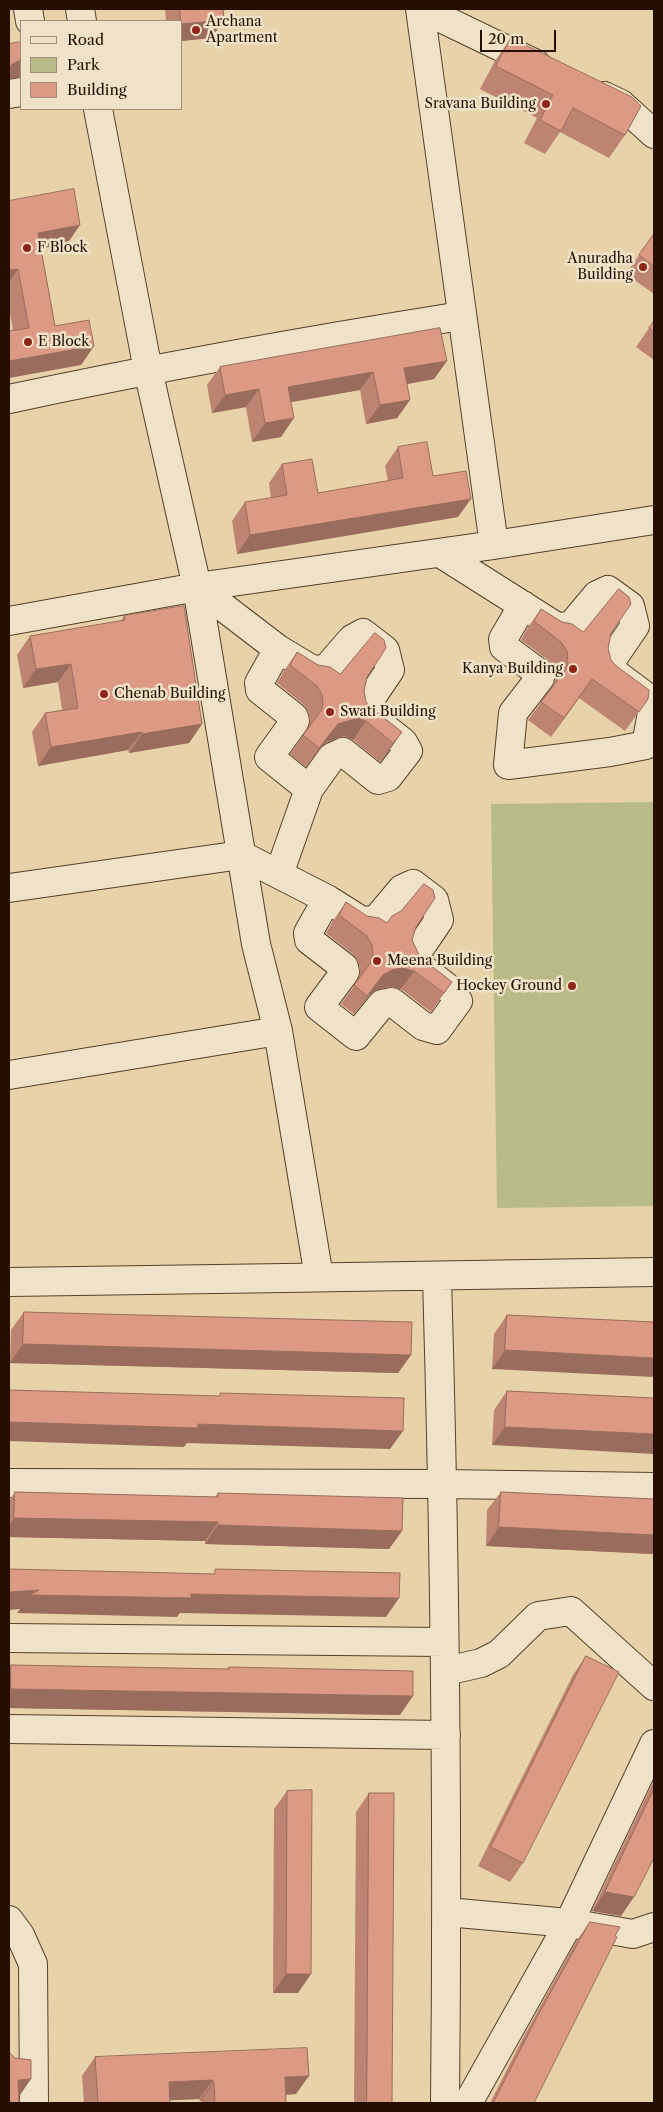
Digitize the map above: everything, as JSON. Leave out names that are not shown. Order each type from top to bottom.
[{"type":"street","points":[[421,9],[621,104],[654,134]]},
{"type":"street","points":[[421,9],[461,316],[494,545]]},
{"type":"street","points":[[98,110],[148,370],[197,587],[256,944],[278,1031],[319,1277]]},
{"type":"street","points":[[9,399],[148,370],[332,336],[461,316]]},
{"type":"street","points":[[9,621],[197,587],[440,553],[654,520]]},
{"type":"street","points":[[440,553],[523,605],[558,627],[571,626],[597,595],[608,590],[630,606],[635,626],[611,660],[612,671],[648,698],[653,707],[650,744],[610,752],[508,765],[514,713],[540,678],[539,673],[504,646],[503,639],[523,605]]},
{"type":"street","points":[[197,587],[278,649],[313,670],[326,669],[352,639],[363,633],[385,650],[389,660],[390,670],[367,704],[367,714],[404,742],[408,751],[388,778],[378,780],[343,752],[332,757],[309,789],[279,874]]},
{"type":"street","points":[[278,649],[259,683],[260,690],[294,717],[296,721],[269,757],[309,789]]},
{"type":"street","points":[[9,888],[241,854],[328,899],[362,921],[376,920],[402,889],[413,884],[434,900],[440,920],[416,954],[417,964],[453,992],[458,1001],[437,1030],[423,1026],[392,1002],[382,1004],[356,1036],[319,1007],[345,972],[344,967],[309,940],[308,933],[328,899]]},
{"type":"street","points":[[9,1075],[278,1031]]},
{"type":"street","points":[[9,1282],[319,1277],[437,1278],[654,1272]]},
{"type":"street","points":[[437,1278],[446,1671],[447,1912],[445,2103]]},
{"type":"street","points":[[9,1483],[443,1484],[654,1487]]},
{"type":"street","points":[[446,1671],[481,1663],[499,1654],[538,1616],[571,1611],[654,1686]]},
{"type":"street","points":[[9,1638],[444,1642]]},
{"type":"street","points":[[9,1728],[446,1734]]},
{"type":"street","points":[[468,2103],[569,1923],[654,1744]]},
{"type":"street","points":[[447,1912],[569,1923],[633,1934],[654,1927]]},
{"type":"street","points":[[9,1920],[20,1935],[33,1964],[21,2063],[34,2103]]},
{"type":"green space","points":[[654,802],[654,1206],[497,1208],[491,804]]},
{"type":"building","points":[[180,9],[223,9],[224,20],[182,24]]},
{"type":"building","points":[[511,38],[632,97],[641,106],[625,135],[573,108],[561,131],[540,120],[553,95],[496,66]]},
{"type":"building","points":[[20,42],[20,60],[12,64],[9,69],[9,44]]},
{"type":"building","points":[[74,189],[80,225],[38,233],[55,326],[89,320],[94,346],[9,361],[9,331],[29,328],[18,269],[10,270],[9,265],[9,201]]},
{"type":"building","points":[[654,234],[654,266],[639,255]]},
{"type":"building","points":[[654,321],[654,332],[649,328]]},
{"type":"building","points":[[440,328],[447,361],[404,368],[410,400],[380,405],[373,372],[288,387],[294,418],[265,423],[259,389],[225,395],[220,367]]},
{"type":"building","points":[[427,442],[433,476],[466,471],[471,499],[250,535],[245,502],[287,495],[282,464],[312,459],[318,493],[403,478],[398,447]]},
{"type":"building","points":[[619,589],[629,597],[631,604],[611,633],[608,648],[611,660],[649,690],[648,699],[639,712],[592,679],[564,718],[541,702],[566,669],[568,662],[567,651],[561,642],[534,621],[541,609],[562,622],[572,624],[583,632]]},
{"type":"building","points":[[184,606],[202,724],[51,747],[45,713],[78,708],[71,664],[36,669],[30,636],[125,620],[124,616]]},
{"type":"building","points":[[375,633],[384,640],[386,648],[367,677],[364,691],[366,702],[402,732],[393,743],[366,721],[358,718],[338,724],[319,748],[303,735],[321,711],[323,705],[322,695],[317,686],[290,665],[297,652],[318,665],[330,667],[340,674]]},
{"type":"building","points":[[424,884],[433,890],[435,898],[416,927],[412,940],[420,957],[452,982],[444,993],[414,971],[402,968],[392,970],[383,975],[367,996],[354,985],[371,962],[373,956],[372,945],[367,936],[339,915],[346,902],[367,916],[379,918],[387,923],[392,916],[401,911]]},
{"type":"building","points":[[24,1312],[412,1322],[411,1355],[23,1344]]},
{"type":"building","points":[[507,1315],[654,1322],[654,1358],[505,1350]]},
{"type":"building","points":[[9,1390],[220,1396],[220,1393],[404,1398],[403,1431],[198,1424],[198,1428],[9,1422]]},
{"type":"building","points":[[507,1391],[654,1398],[654,1434],[505,1427]]},
{"type":"building","points":[[15,1492],[218,1497],[218,1493],[403,1498],[402,1531],[218,1525],[218,1522],[14,1518]]},
{"type":"building","points":[[501,1492],[654,1499],[654,1535],[499,1527]]},
{"type":"building","points":[[9,1569],[215,1574],[215,1569],[400,1573],[399,1598],[191,1594],[191,1598],[30,1595],[39,1590],[9,1592]]},
{"type":"building","points":[[586,1656],[619,1672],[523,1863],[491,1847]]},
{"type":"building","points":[[11,1665],[413,1671],[413,1696],[11,1689]]},
{"type":"building","points":[[654,1789],[654,1858],[634,1897],[605,1892]]},
{"type":"building","points":[[312,1790],[311,1974],[286,1974],[287,1791]]},
{"type":"building","points":[[369,1793],[394,1793],[392,2103],[367,2103]]},
{"type":"building","points":[[590,1922],[620,1927],[615,1936],[617,1937],[534,2103],[493,2103],[537,2017]]},
{"type":"building","points":[[307,2048],[309,2076],[285,2077],[286,2103],[215,2103],[213,2080],[169,2082],[170,2103],[98,2103],[95,2057]]},
{"type":"building","points":[[9,2052],[15,2058],[31,2060],[31,2079],[18,2080],[19,2103],[9,2103]]},
{"type":"place","name":"Archana Apartment","points":[[196,30]]},
{"type":"place","name":"Sravana Building","points":[[546,104]]},
{"type":"place","name":"F Block","points":[[27,248]]},
{"type":"place","name":"Anuradha Building","points":[[643,267]]},
{"type":"place","name":"E Block","points":[[28,342]]},
{"type":"place","name":"Kanya Building","points":[[573,669]]},
{"type":"place","name":"Chenab Building","points":[[104,694]]},
{"type":"place","name":"Swati Building","points":[[330,712]]},
{"type":"place","name":"Meena Building","points":[[377,961]]},
{"type":"place","name":"Hockey Ground","points":[[572,986]]}]
